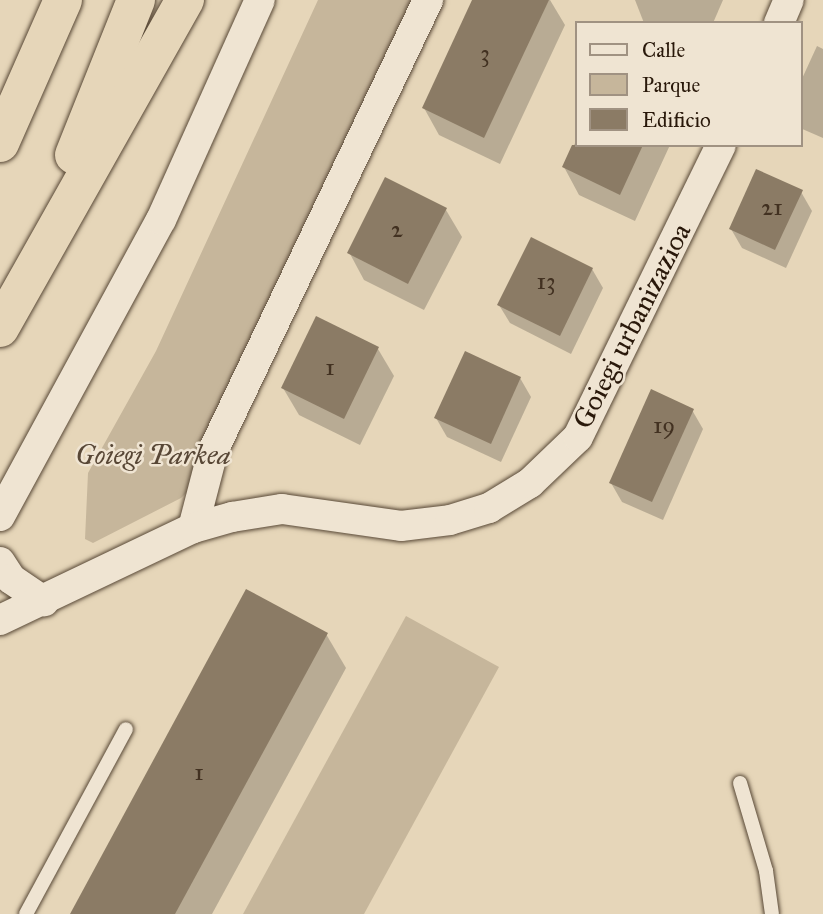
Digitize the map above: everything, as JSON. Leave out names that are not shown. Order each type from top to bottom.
[{"type":"highway","points":[[0,143],[63,0]]},
{"type":"highway","points":[[25,280],[136,0]]},
{"type":"highway","points":[[0,328],[185,0]]},
{"type":"street","points":[[0,516],[155,231],[260,0]]},
{"type":"street","points":[[193,528],[213,451],[428,0]]},
{"type":"street","points":[[780,21],[789,0]]},
{"type":"street","name":"Goiegi urbanizazioa","points":[[0,620],[193,528],[282,509],[401,526],[450,520],[489,508],[530,483],[578,437],[720,147]]},
{"type":"street","points":[[0,562],[11,579],[44,601]]},
{"type":"lane","points":[[26,914],[126,729]]},
{"type":"lane","points":[[740,783],[766,872],[772,914]]},
{"type":"green space","name":"Goiegi Parkea","points":[[318,0],[427,0],[193,486],[181,498],[93,543],[85,539],[88,473],[156,351]]},
{"type":"green space","points":[[406,616],[499,667],[364,914],[243,914]]},
{"type":"building","points":[[472,0],[549,0],[484,138],[422,108]]},
{"type":"building","points":[[572,145],[642,147],[620,195],[562,167]]},
{"type":"building","points":[[756,169],[803,190],[775,250],[729,229]]},
{"type":"building","points":[[385,177],[447,208],[408,284],[347,253]]},
{"type":"building","points":[[531,237],[593,268],[560,336],[497,305]]},
{"type":"building","points":[[316,316],[379,347],[344,419],[281,388]]},
{"type":"building","points":[[465,351],[521,377],[491,444],[434,418]]},
{"type":"building","points":[[651,389],[694,409],[652,502],[609,483]]},
{"type":"building","points":[[246,589],[328,633],[175,914],[70,914]]}]
